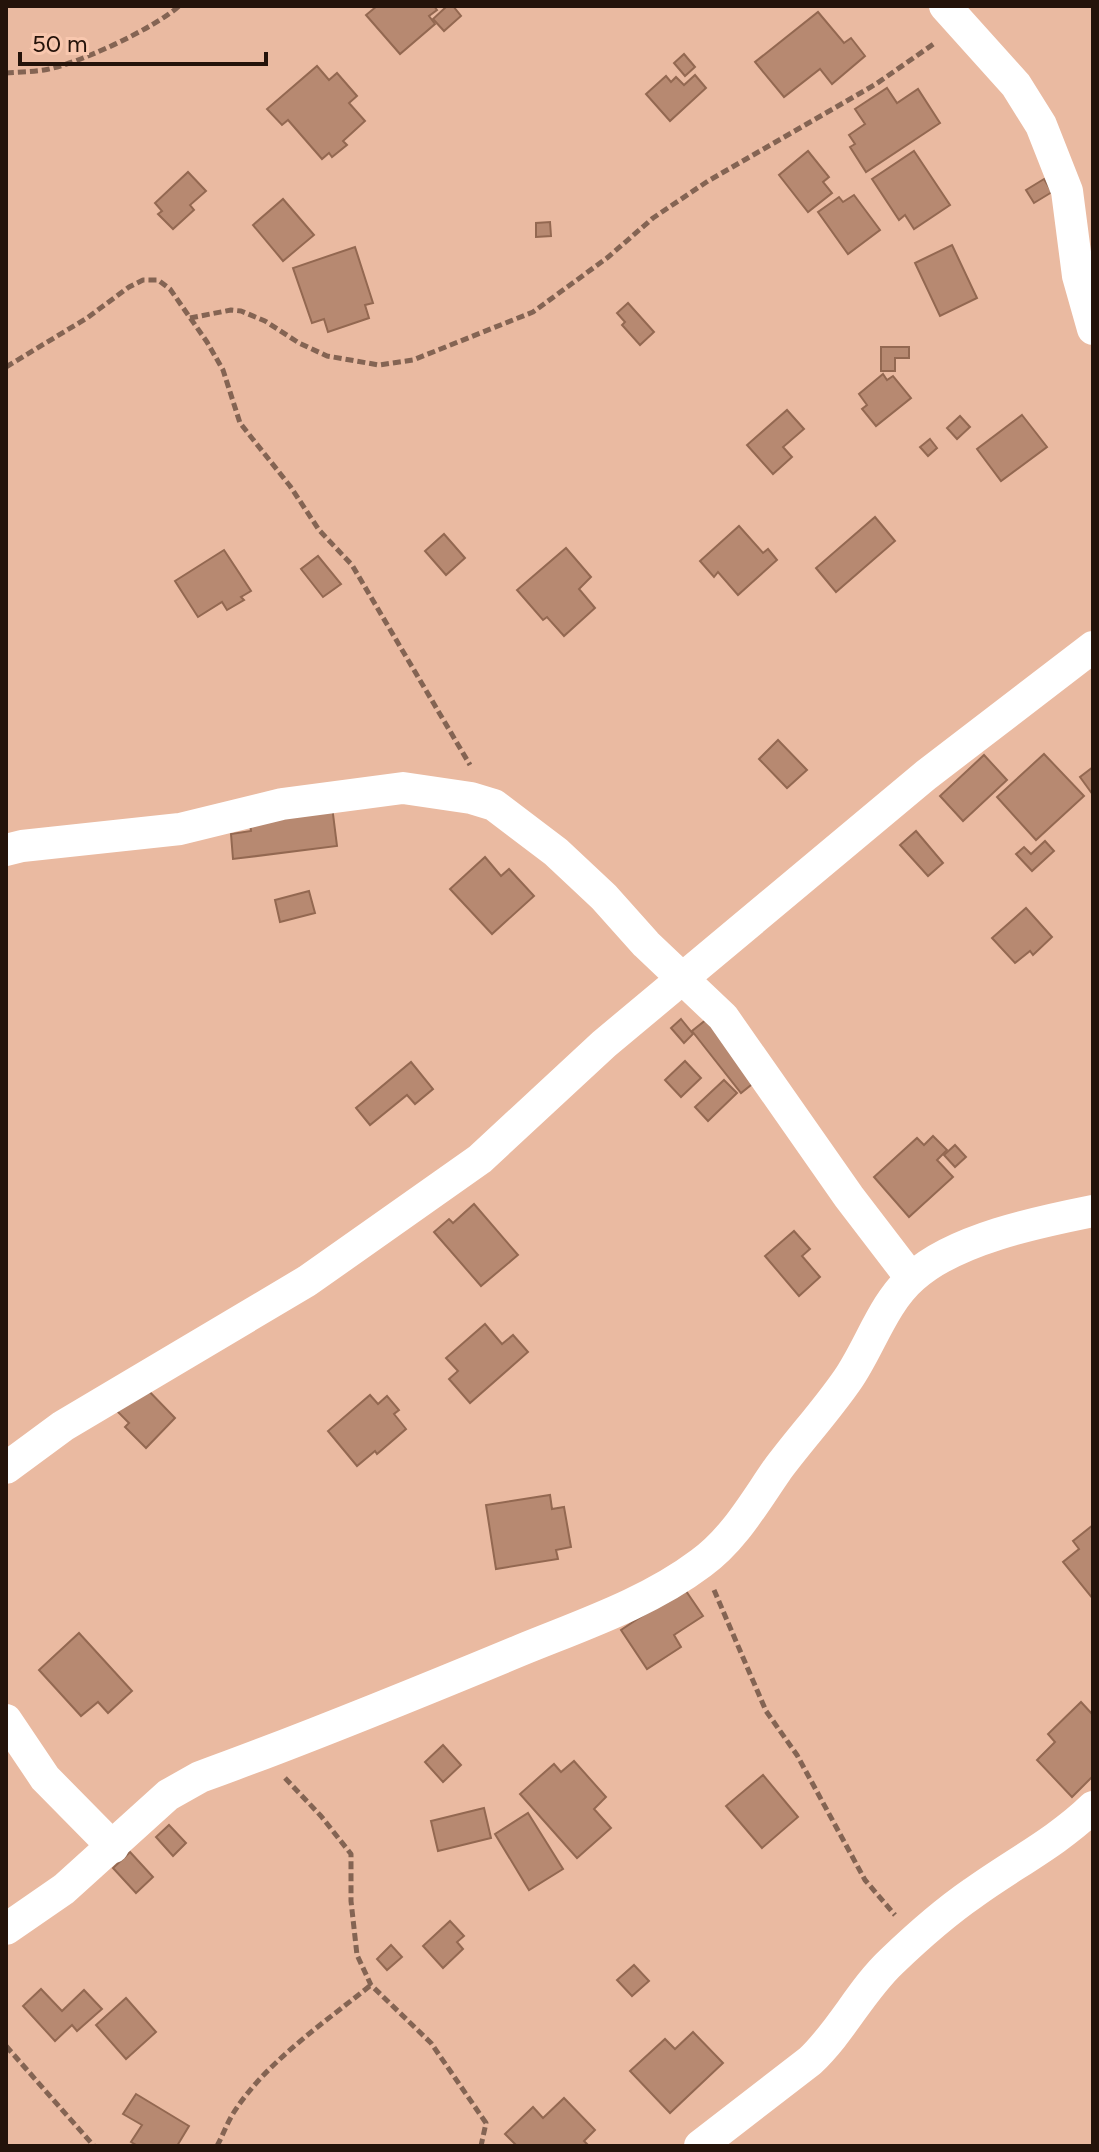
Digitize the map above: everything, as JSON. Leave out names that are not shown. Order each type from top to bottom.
[{"type":"street","points":[[953,14],[1016,85],[1041,125],[1067,191],[1078,276],[1093,329]]},
{"type":"street","points":[[6,1468],[63,1426],[307,1281],[480,1159],[604,1044],[926,775],[1093,647]]},
{"type":"street","points":[[6,850],[180,829],[282,804],[403,788],[471,798],[494,805],[556,852],[723,1017],[849,1197],[911,1278]]},
{"type":"street","points":[[6,1929],[64,1889],[168,1795],[200,1777],[607,1614],[663,1588],[702,1563],[722,1546],[740,1524],[779,1467],[822,1416],[911,1278],[955,1251],[1031,1223],[1093,1211]]},
{"type":"street","points":[[6,1720],[45,1778],[113,1847]]},
{"type":"street","points":[[700,2146],[817,2055],[872,1982],[932,1926],[976,1891],[1088,1821]]},
{"type":"path","points":[[6,73],[45,70],[72,62],[153,26],[179,6]]},
{"type":"path","points":[[190,318],[241,311],[327,356],[379,365],[413,360],[533,312],[607,258],[653,218],[708,181],[876,84],[953,14]]},
{"type":"path","points":[[6,367],[143,280],[158,280],[170,289],[223,370],[240,423],[290,486],[319,530],[352,565],[494,805]]},
{"type":"path","points":[[702,1563],[766,1711],[797,1755],[865,1880],[903,1923],[919,1928],[932,1926]]},
{"type":"path","points":[[263,1754],[321,1816],[351,1854],[351,1901],[357,1955],[371,1985],[431,2043],[473,2100],[486,2123],[481,2146]]},
{"type":"path","points":[[217,2146],[232,2115],[262,2078],[304,2039],[371,1985]]},
{"type":"path","points":[[6,2046],[94,2146]]},
{"type":"building","points":[[377,6],[434,6],[437,10],[429,16],[435,24],[400,54],[366,15]]},
{"type":"building","points":[[447,6],[453,6],[461,16],[444,31],[433,19]]},
{"type":"building","points":[[818,12],[844,43],[851,38],[865,56],[832,84],[820,69],[784,97],[755,62]]},
{"type":"building","points":[[684,54],[695,67],[685,76],[674,63]]},
{"type":"building","points":[[317,66],[329,80],[337,73],[357,96],[349,103],[365,121],[343,141],[347,145],[332,157],[329,153],[322,159],[288,120],[282,125],[267,109]]},
{"type":"building","points":[[695,75],[706,88],[670,121],[646,94],[666,76],[671,82],[676,77],[684,85]]},
{"type":"building","points":[[887,88],[897,103],[918,89],[940,123],[866,172],[850,147],[855,144],[849,135],[865,124],[855,109]]},
{"type":"building","points":[[808,151],[829,177],[823,182],[832,193],[808,212],[779,175]]},
{"type":"building","points":[[914,151],[950,205],[914,229],[905,215],[899,220],[872,179]]},
{"type":"building","points":[[188,172],[206,191],[190,205],[194,210],[173,229],[158,214],[162,211],[155,203]]},
{"type":"building","points":[[1044,179],[1052,192],[1034,203],[1026,190]]},
{"type":"building","points":[[854,195],[880,230],[848,254],[818,212],[839,197],[843,202]]},
{"type":"building","points":[[283,199],[314,235],[283,261],[253,225]]},
{"type":"building","points":[[550,222],[551,236],[536,237],[536,223]]},
{"type":"building","points":[[952,245],[977,298],[940,316],[915,263]]},
{"type":"building","points":[[355,247],[373,303],[365,305],[369,318],[328,332],[324,319],[312,323],[293,268]]},
{"type":"building","points":[[628,303],[654,332],[640,345],[622,325],[625,322],[617,313]]},
{"type":"building","points":[[881,347],[909,347],[909,358],[895,358],[895,371],[881,371]]},
{"type":"building","points":[[883,374],[887,380],[893,376],[911,398],[876,426],[862,409],[867,405],[859,394]]},
{"type":"building","points":[[787,410],[804,429],[783,447],[792,457],[773,474],[747,445]]},
{"type":"building","points":[[1022,415],[1047,447],[1001,481],[977,449]]},
{"type":"building","points":[[960,416],[970,427],[957,439],[947,428]]},
{"type":"building","points":[[930,439],[937,448],[928,456],[920,447]]},
{"type":"building","points":[[875,517],[895,541],[836,592],[816,568]]},
{"type":"building","points":[[739,526],[763,553],[768,549],[777,560],[738,595],[718,572],[714,577],[700,561]]},
{"type":"building","points":[[444,534],[465,558],[446,575],[425,551]]},
{"type":"building","points":[[566,548],[591,577],[579,589],[595,608],[564,636],[547,617],[543,620],[517,590]]},
{"type":"building","points":[[224,550],[251,591],[241,597],[244,600],[227,610],[222,602],[198,617],[175,581]]},
{"type":"building","points":[[318,556],[341,584],[323,597],[301,569]]},
{"type":"building","points":[[778,740],[807,770],[787,788],[759,759]]},
{"type":"building","points":[[1044,754],[1084,796],[1036,840],[997,797]]},
{"type":"building","points":[[984,755],[1007,780],[963,821],[940,796]]},
{"type":"building","points":[[1093,767],[1093,795],[1080,777]]},
{"type":"building","points":[[332,806],[337,846],[233,859],[231,834],[251,831],[249,817]]},
{"type":"building","points":[[916,831],[943,863],[928,876],[900,845]]},
{"type":"building","points":[[1045,841],[1054,851],[1032,871],[1016,854],[1024,847],[1031,854]]},
{"type":"building","points":[[485,857],[501,876],[509,869],[534,896],[492,934],[450,889]]},
{"type":"building","points":[[309,891],[315,913],[280,922],[275,900]]},
{"type":"building","points":[[1026,908],[1052,937],[1033,955],[1030,951],[1015,963],[992,938]]},
{"type":"building","points":[[712,1015],[761,1077],[741,1093],[692,1031]]},
{"type":"building","points":[[681,1019],[693,1034],[684,1043],[671,1028]]},
{"type":"building","points":[[685,1061],[701,1078],[681,1097],[665,1080]]},
{"type":"building","points":[[411,1062],[433,1089],[415,1104],[407,1095],[370,1125],[356,1108]]},
{"type":"building","points":[[724,1080],[737,1093],[708,1121],[695,1107]]},
{"type":"building","points":[[933,1136],[947,1150],[937,1160],[953,1177],[909,1217],[874,1177],[917,1138],[924,1145]]},
{"type":"building","points":[[955,1145],[966,1157],[955,1167],[944,1155]]},
{"type":"building","points":[[474,1204],[518,1255],[481,1286],[434,1232],[449,1219],[453,1223]]},
{"type":"building","points":[[794,1231],[810,1249],[802,1256],[820,1277],[799,1296],[765,1256]]},
{"type":"building","points":[[485,1324],[502,1344],[513,1335],[528,1352],[470,1403],[449,1379],[458,1371],[446,1358]]},
{"type":"building","points":[[143,1385],[175,1418],[146,1448],[125,1427],[129,1423],[117,1411]]},
{"type":"building","points":[[370,1395],[378,1404],[387,1396],[399,1410],[394,1414],[406,1429],[377,1454],[375,1451],[357,1466],[328,1431]]},
{"type":"building","points":[[550,1495],[552,1509],[564,1507],[571,1547],[556,1550],[558,1559],[496,1569],[486,1505]]},
{"type":"building","points":[[1093,1525],[1093,1599],[1063,1562],[1079,1549],[1073,1541]]},
{"type":"building","points":[[684,1588],[703,1616],[674,1635],[681,1647],[647,1669],[621,1630]]},
{"type":"building","points":[[79,1633],[132,1691],[108,1713],[98,1702],[81,1716],[39,1670]]},
{"type":"building","points":[[1081,1702],[1093,1715],[1093,1776],[1072,1797],[1037,1760],[1055,1742],[1048,1734]]},
{"type":"building","points":[[443,1745],[461,1765],[443,1782],[425,1762]]},
{"type":"building","points":[[574,1761],[606,1797],[594,1809],[611,1828],[577,1858],[520,1794],[554,1764],[561,1772]]},
{"type":"building","points":[[763,1775],[798,1817],[762,1848],[726,1806]]},
{"type":"building","points":[[484,1808],[491,1838],[438,1851],[431,1821]]},
{"type":"building","points":[[528,1813],[563,1869],[529,1890],[495,1834]]},
{"type":"building","points":[[169,1825],[186,1843],[173,1856],[156,1837]]},
{"type":"building","points":[[130,1852],[153,1877],[136,1893],[113,1868]]},
{"type":"building","points":[[450,1921],[464,1936],[457,1942],[463,1949],[443,1968],[423,1946]]},
{"type":"building","points":[[391,1945],[402,1957],[387,1970],[377,1959]]},
{"type":"building","points":[[634,1965],[649,1981],[632,1996],[617,1980]]},
{"type":"building","points":[[41,1989],[62,2011],[84,1990],[102,2009],[77,2031],[72,2025],[55,2041],[23,2006]]},
{"type":"building","points":[[126,1998],[156,2032],[126,2059],[96,2025]]},
{"type":"building","points":[[693,2032],[723,2063],[670,2113],[630,2071],[665,2039],[675,2049]]},
{"type":"building","points":[[136,2094],[189,2126],[177,2146],[138,2146],[131,2142],[142,2125],[123,2114]]},
{"type":"building","points":[[564,2098],[595,2130],[584,2141],[589,2146],[517,2146],[505,2134],[533,2107],[543,2118]]}]
